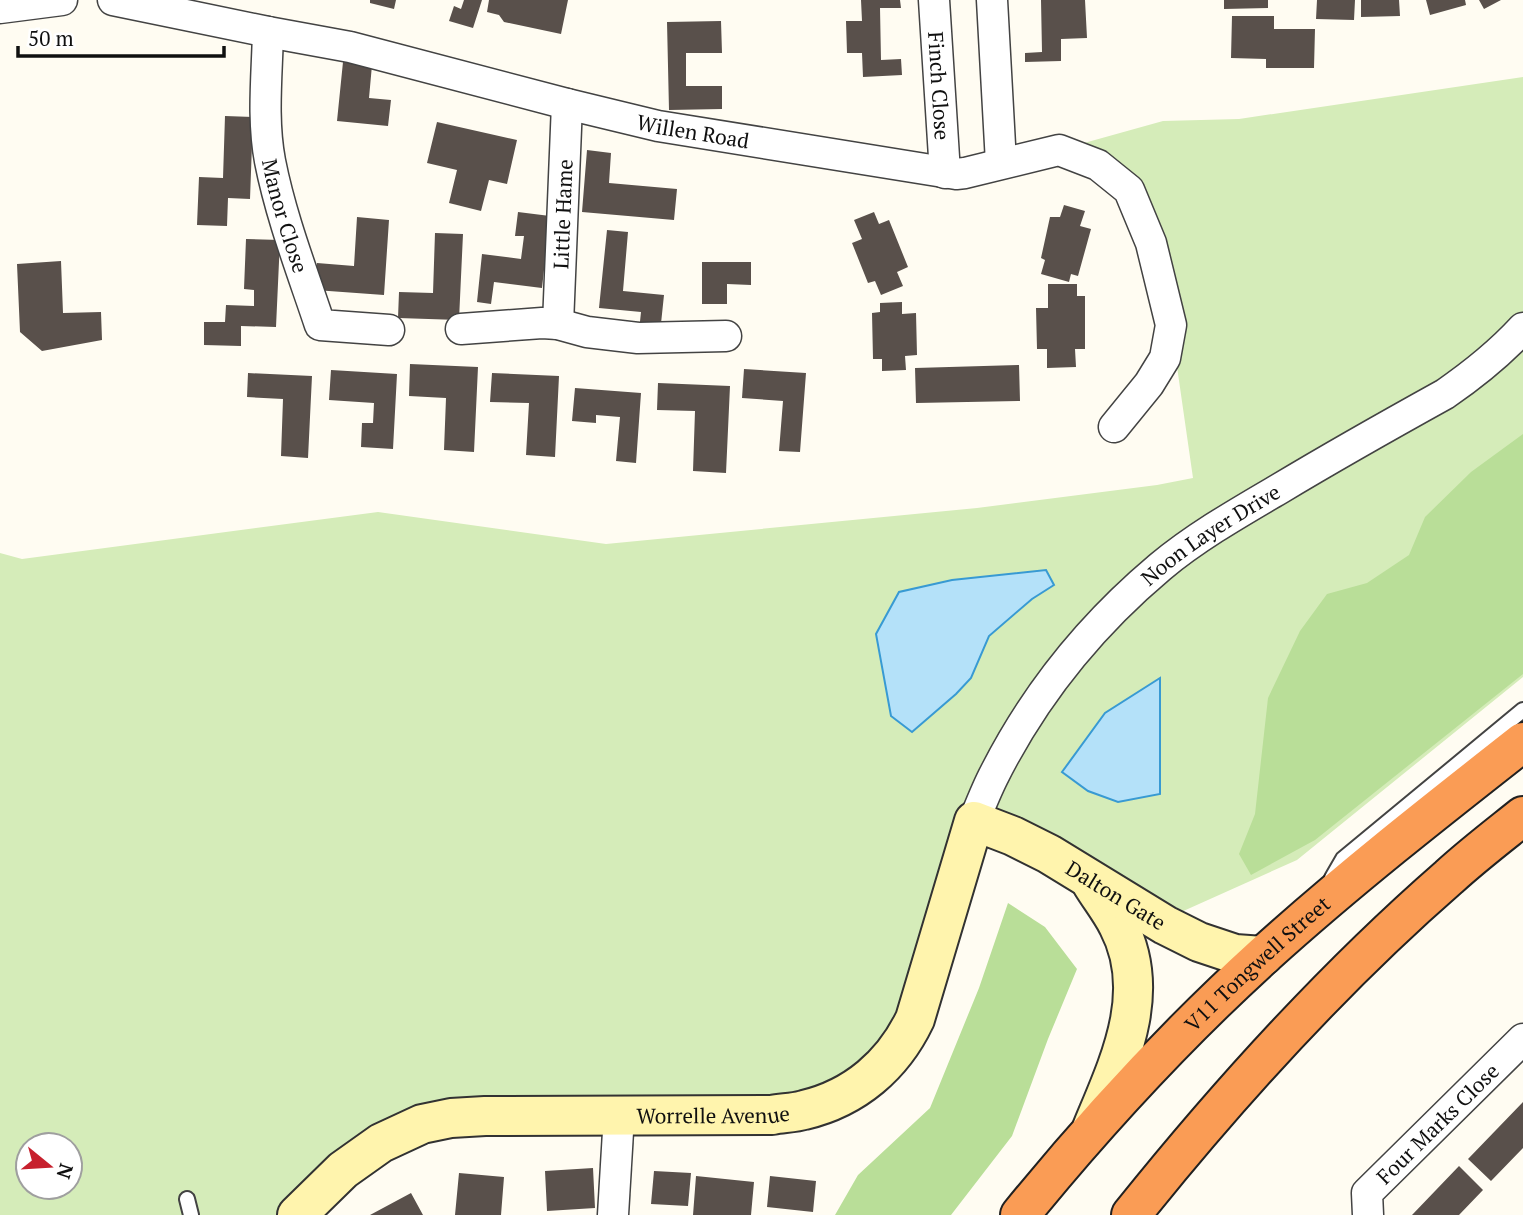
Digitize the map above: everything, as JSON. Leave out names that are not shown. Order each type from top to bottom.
[{"type":"highway","name":"V11 Tongwell Street","points":[[1020,1215],[1091,1130],[1180,1036],[1263,956],[1312,912],[1523,742]]},
{"type":"highway","points":[[1131,1215],[1228,1098],[1346,972],[1449,876],[1523,816]]},
{"type":"street","points":[[0,8],[62,0]]},
{"type":"street","name":"Willen Road","points":[[113,0],[350,47],[659,126],[946,173],[965,173],[1059,150],[1098,165],[1129,190],[1151,243],[1171,325],[1164,358],[1149,384],[1114,426]]},
{"type":"street","name":"Finch Close","points":[[934,0],[946,173]]},
{"type":"street","points":[[992,0],[1002,163]]},
{"type":"street","name":"Manor Close","points":[[268,32],[266,121],[270,160],[289,235],[320,325],[389,330]]},
{"type":"street","name":"Little Hame","points":[[558,324],[567,104]]},
{"type":"street","points":[[461,329],[542,323],[638,338],[726,337]]},
{"type":"street","name":"Noon Layer Drive","points":[[974,821],[993,778],[1037,703],[1074,652],[1124,599],[1161,566],[1234,515],[1445,394],[1502,351],[1523,328]]},
{"type":"street","name":"Dalton Gate","points":[[974,821],[1049,854],[1165,925],[1199,942],[1236,954],[1263,956]]},
{"type":"street","name":"Worrelle Avenue","points":[[297,1215],[343,1170],[381,1143],[422,1124],[474,1117],[772,1115],[802,1111],[849,1093],[877,1072],[899,1048],[915,1019],[974,821]]},
{"type":"street","points":[[1088,878],[1118,925],[1127,947],[1133,986],[1131,1021],[1126,1039],[1091,1130]]},
{"type":"street","name":"Four Marks Close","points":[[1368,1215],[1367,1193],[1523,1040]]},
{"type":"street","points":[[614,1215],[618,1115]]},
{"type":"lane","points":[[1312,912],[1343,859],[1523,710]]},
{"type":"lane","points":[[187,1199],[191,1215]]},
{"type":"green space","points":[[1523,77],[1523,677],[1297,860],[1170,917],[968,808],[892,1033],[864,1064],[793,1099],[482,1101],[280,1215],[0,1215],[0,553],[22,559],[378,512],[606,544],[977,508],[1193,478],[1171,325],[1129,190],[1059,150],[1163,121],[1239,119]]},
{"type":"green space","points":[[1523,434],[1523,674],[1315,840],[1251,875],[1239,854],[1255,814],[1268,698],[1300,631],[1327,594],[1367,583],[1409,555],[1425,517],[1471,472]]},
{"type":"green space","points":[[1008,903],[1045,927],[1077,969],[1012,1136],[951,1215],[835,1215],[858,1175],[930,1108],[979,988]]},
{"type":"water","points":[[1046,570],[1054,585],[1032,599],[989,636],[971,678],[956,694],[912,732],[891,716],[876,634],[899,592],[952,580]]},
{"type":"water","points":[[1160,678],[1160,794],[1118,802],[1088,791],[1062,772],[1105,713]]},
{"type":"building","points":[[370,0],[396,0],[394,9],[370,3]]},
{"type":"building","points":[[464,0],[482,0],[473,28],[449,21],[454,6],[461,9]]},
{"type":"building","points":[[489,0],[568,0],[561,34],[504,22],[499,15],[487,12]]},
{"type":"building","points":[[861,0],[900,0],[901,8],[880,8],[881,60],[901,59],[902,75],[863,77],[862,53],[847,53],[846,21],[862,21]]},
{"type":"building","points":[[1041,0],[1085,0],[1087,38],[1061,39],[1061,61],[1025,62],[1025,53],[1042,52]]},
{"type":"building","points":[[1224,0],[1268,0],[1268,8],[1224,9]]},
{"type":"building","points":[[1317,0],[1355,0],[1354,20],[1316,19]]},
{"type":"building","points":[[1361,0],[1399,0],[1400,16],[1361,17]]},
{"type":"building","points":[[1426,0],[1465,0],[1466,5],[1430,15]]},
{"type":"building","points":[[1479,0],[1501,0],[1484,9]]},
{"type":"building","points":[[1232,16],[1274,16],[1274,29],[1315,29],[1314,68],[1266,68],[1266,59],[1231,58]]},
{"type":"building","points":[[721,21],[722,53],[686,53],[686,86],[722,86],[722,109],[669,110],[667,22]]},
{"type":"building","points":[[343,62],[372,65],[369,98],[391,100],[388,126],[337,121]]},
{"type":"building","points":[[225,116],[253,117],[250,199],[228,198],[227,226],[197,225],[199,177],[223,178]]},
{"type":"building","points":[[437,122],[517,140],[507,184],[489,180],[481,211],[449,203],[457,170],[427,163]]},
{"type":"building","points":[[587,150],[611,153],[609,183],[677,189],[674,220],[582,212]]},
{"type":"building","points":[[1064,205],[1085,211],[1080,226],[1091,229],[1078,276],[1071,274],[1069,282],[1041,274],[1045,260],[1041,258],[1050,217],[1060,217]]},
{"type":"building","points":[[518,212],[550,216],[542,288],[494,282],[491,304],[477,302],[482,254],[521,259],[524,236],[515,236]]},
{"type":"building","points":[[874,212],[879,224],[889,220],[908,267],[897,272],[903,286],[881,295],[875,281],[868,283],[852,243],[862,239],[854,220]]},
{"type":"building","points":[[357,217],[389,220],[384,295],[315,290],[317,263],[354,266]]},
{"type":"building","points":[[607,230],[628,232],[623,291],[664,295],[660,333],[639,331],[641,312],[599,308]]},
{"type":"building","points":[[435,233],[463,234],[459,320],[398,318],[399,292],[433,293]]},
{"type":"building","points":[[246,239],[280,240],[276,327],[241,326],[241,346],[204,345],[204,322],[225,322],[226,305],[254,306],[254,290],[244,289]]},
{"type":"building","points":[[61,261],[63,313],[101,312],[102,340],[42,351],[20,332],[17,264]]},
{"type":"building","points":[[702,262],[751,262],[751,285],[727,284],[727,304],[702,304]]},
{"type":"building","points":[[1048,284],[1077,284],[1077,296],[1085,296],[1085,349],[1075,349],[1076,367],[1047,368],[1047,349],[1037,349],[1036,308],[1048,308]]},
{"type":"building","points":[[902,302],[902,314],[916,313],[917,355],[905,356],[906,370],[882,371],[882,359],[873,359],[872,313],[880,312],[880,303]]},
{"type":"building","points":[[410,364],[478,367],[474,452],[444,450],[446,398],[409,396]]},
{"type":"building","points":[[1019,365],[1020,401],[916,403],[915,368]]},
{"type":"building","points":[[744,369],[806,373],[800,452],[779,451],[783,401],[742,398]]},
{"type":"building","points":[[331,370],[397,374],[393,449],[361,447],[362,423],[373,423],[374,403],[329,400]]},
{"type":"building","points":[[248,373],[312,376],[308,458],[281,456],[283,399],[247,397]]},
{"type":"building","points":[[492,373],[559,376],[555,457],[526,455],[529,403],[490,402]]},
{"type":"building","points":[[658,383],[730,386],[726,473],[693,471],[695,411],[657,410]]},
{"type":"building","points":[[575,388],[641,393],[636,463],[616,461],[620,417],[596,415],[596,423],[572,421]]},
{"type":"building","points":[[1523,1102],[1523,1148],[1491,1181],[1468,1159]]},
{"type":"building","points":[[1459,1166],[1483,1190],[1459,1215],[1412,1215]]},
{"type":"building","points":[[593,1168],[595,1208],[547,1211],[545,1171]]},
{"type":"building","points":[[654,1171],[691,1173],[688,1206],[651,1204]]},
{"type":"building","points":[[459,1173],[504,1177],[501,1215],[455,1215]]},
{"type":"building","points":[[696,1176],[754,1182],[751,1215],[693,1215]]},
{"type":"building","points":[[770,1176],[816,1181],[813,1212],[767,1207]]},
{"type":"building","points":[[411,1193],[423,1215],[370,1215]]}]
